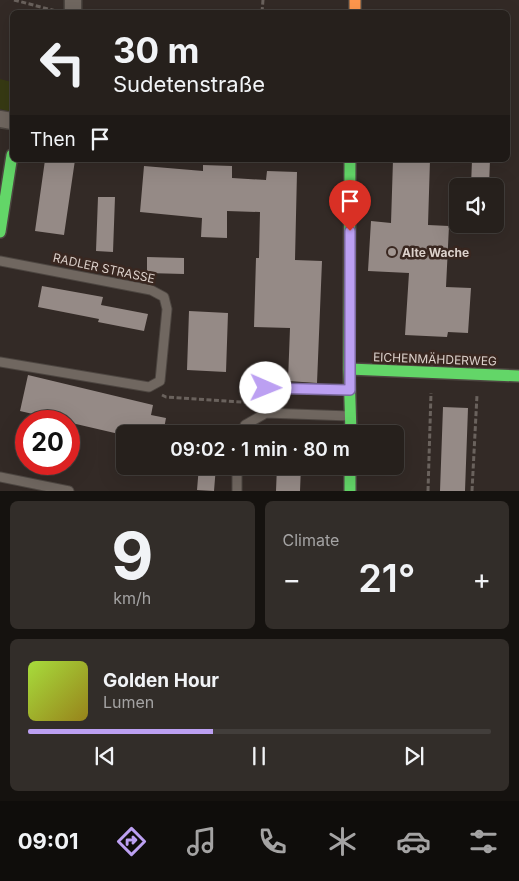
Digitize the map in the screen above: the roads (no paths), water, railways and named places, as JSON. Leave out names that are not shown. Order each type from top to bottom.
[{"type":"street","points":[[0,232],[11,162]]},
{"type":"street","points":[[350,162],[349,369],[351,425]]},
{"type":"street","name":"EICHENMÄHDERWEG","points":[[349,369],[519,376]]},
{"type":"street","points":[[350,475],[350,491]]},
{"type":"lane","name":"RADLER STRASSE","points":[[0,261],[151,290],[164,296],[167,309],[160,381],[149,387],[0,362]]},
{"type":"lane","points":[[266,388],[350,390]]},
{"type":"lane","points":[[245,425],[266,413],[351,416]]},
{"type":"lane","points":[[237,475],[237,491]]},
{"type":"lane","points":[[0,477],[69,491]]},
{"type":"place","name":"Alte Wache","points":[[392,252]]}]
